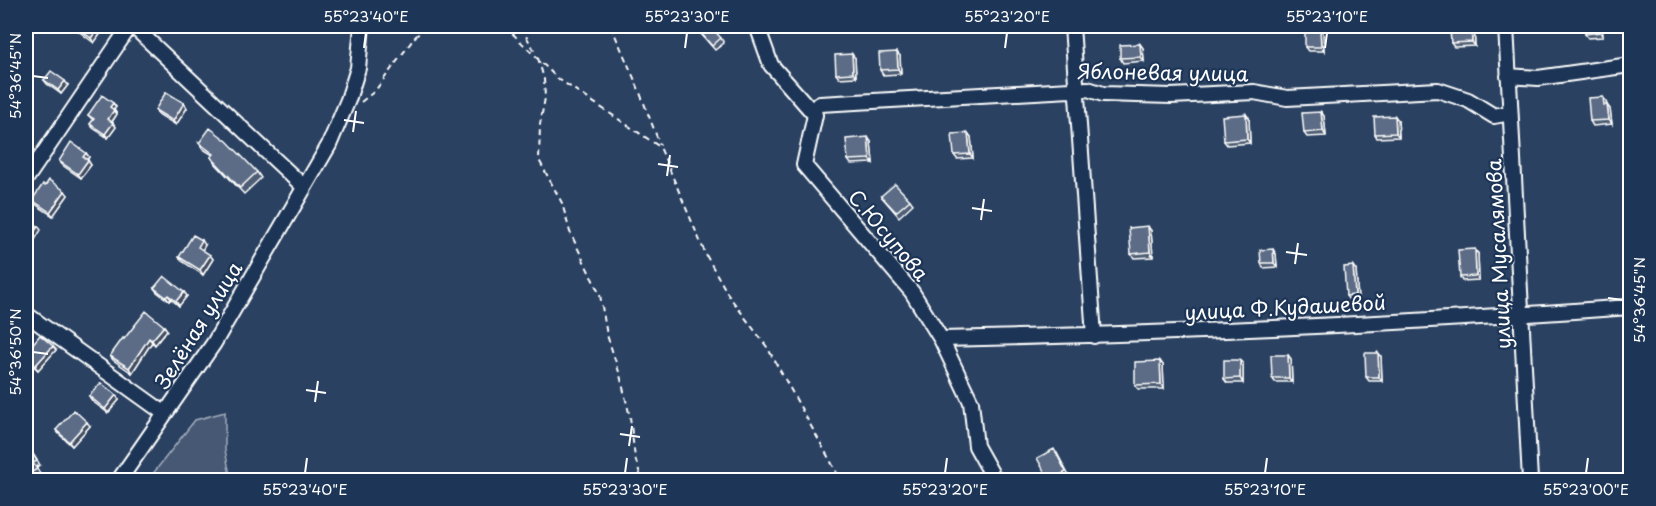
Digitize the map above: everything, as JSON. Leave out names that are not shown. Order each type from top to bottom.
[{"type":"street","points":[[26,179],[131,26],[304,187]]},
{"type":"street","name":"Зелёная улица","points":[[119,480],[214,343],[329,145],[348,100],[358,68],[362,26]]},
{"type":"street","points":[[757,26],[771,65],[811,110]]},
{"type":"street","points":[[1072,26],[1094,336]]},
{"type":"street","name":"улица Мусалямова","points":[[1506,26],[1530,480]]},
{"type":"street","points":[[1508,76],[1538,78],[1630,65]]},
{"type":"street","name":"Яблоневая улица","points":[[811,110],[820,104],[1077,89],[1088,89],[1103,94],[1171,96],[1254,92],[1287,98],[1438,90],[1468,100],[1494,116],[1510,113]]},
{"type":"street","name":"С.Юсупова","points":[[811,110],[815,115],[804,165],[912,292],[940,339],[971,402],[976,446],[995,480]]},
{"type":"street","name":"улица Ф.Кудашевой","points":[[940,339],[1094,336],[1521,315],[1630,307]]},
{"type":"street","points":[[26,314],[164,414]]},
{"type":"path","points":[[348,100],[361,102],[375,91],[415,37],[427,26]]},
{"type":"path","points":[[505,26],[538,57],[556,78],[660,147]]},
{"type":"path","points":[[524,26],[526,36],[538,57],[544,79],[545,98],[540,124],[539,160],[562,203],[570,232],[600,295],[607,335],[630,417],[635,458],[642,480]]},
{"type":"path","points":[[611,26],[706,255],[729,296],[767,347],[841,480]]},
{"type":"shaded area","points":[[225,412],[225,450],[231,480],[148,480],[195,420]]},
{"type":"building","points":[[74,26],[100,26],[91,38]]},
{"type":"building","points":[[695,26],[710,26],[721,38],[712,46]]},
{"type":"building","points":[[1450,26],[1471,26],[1472,42],[1451,43]]},
{"type":"building","points":[[1584,26],[1599,26],[1600,32],[1585,34]]},
{"type":"building","points":[[1305,29],[1320,29],[1321,47],[1305,47]]},
{"type":"building","points":[[1140,44],[1141,57],[1120,58],[1120,45]]},
{"type":"building","points":[[897,52],[898,69],[880,70],[879,53]]},
{"type":"building","points":[[852,54],[853,73],[836,74],[835,55]]},
{"type":"building","points":[[51,71],[65,81],[58,90],[44,80]]},
{"type":"building","points":[[166,92],[184,103],[173,121],[155,110]]},
{"type":"building","points":[[102,95],[113,103],[110,107],[114,110],[108,119],[113,123],[105,134],[90,124],[94,119],[88,115]]},
{"type":"building","points":[[1603,97],[1604,105],[1607,105],[1609,120],[1590,121],[1588,98]]},
{"type":"building","points":[[1321,112],[1323,131],[1304,133],[1302,113]]},
{"type":"building","points":[[1246,114],[1247,139],[1224,141],[1222,116]]},
{"type":"building","points":[[1395,116],[1396,133],[1375,134],[1374,117]]},
{"type":"building","points":[[210,128],[227,141],[257,172],[240,188],[211,157],[214,154],[199,143]]},
{"type":"building","points":[[968,133],[970,154],[954,155],[952,134]]},
{"type":"building","points":[[868,137],[870,159],[848,160],[846,139]]},
{"type":"building","points":[[71,142],[86,153],[83,157],[88,160],[78,174],[59,161]]},
{"type":"building","points":[[49,180],[65,191],[50,212],[32,200],[43,184],[45,186]]},
{"type":"building","points":[[895,184],[910,200],[896,212],[881,196]]},
{"type":"building","points":[[26,218],[38,226],[26,245]]},
{"type":"building","points":[[1148,226],[1150,252],[1131,254],[1129,228]]},
{"type":"building","points":[[193,235],[202,240],[198,247],[210,255],[200,270],[179,257]]},
{"type":"building","points":[[1273,249],[1274,263],[1261,263],[1260,250]]},
{"type":"building","points":[[1475,249],[1476,276],[1460,277],[1458,250]]},
{"type":"building","points":[[1353,266],[1355,295],[1346,296],[1344,267]]},
{"type":"building","points":[[164,276],[184,292],[176,301],[154,288]]},
{"type":"building","points":[[146,311],[164,326],[152,340],[149,338],[129,368],[110,356]]},
{"type":"building","points":[[40,335],[53,346],[35,366],[26,358],[26,352]]},
{"type":"building","points":[[1365,353],[1378,353],[1379,377],[1366,377]]},
{"type":"building","points":[[1271,355],[1288,355],[1289,378],[1272,378]]},
{"type":"building","points":[[1224,360],[1240,360],[1240,378],[1224,379]]},
{"type":"building","points":[[1160,361],[1161,384],[1135,385],[1135,362]]},
{"type":"building","points":[[101,383],[116,395],[105,409],[89,396]]},
{"type":"building","points":[[74,410],[87,422],[69,442],[56,430]]},
{"type":"building","points":[[1054,449],[1066,472],[1049,480],[1037,458]]},
{"type":"building","points":[[31,451],[37,461],[33,463],[37,469],[26,476],[26,454]]}]
